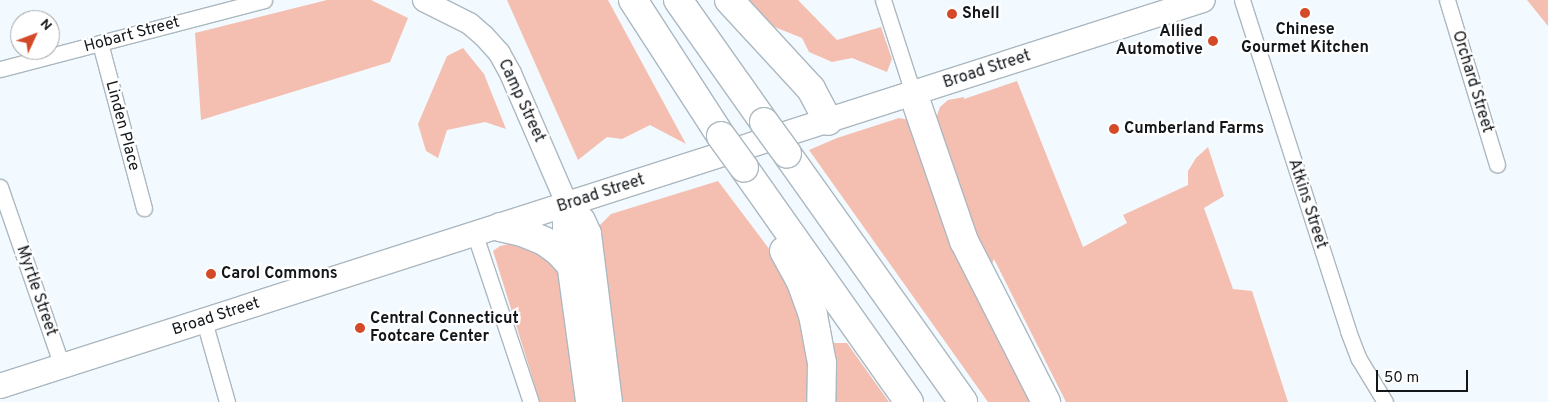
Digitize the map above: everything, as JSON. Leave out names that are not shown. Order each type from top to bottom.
[{"type":"highway","points":[[633,0],[721,136],[909,402]]},
{"type":"highway","points":[[678,0],[963,402]]},
{"type":"highway","points":[[729,0],[811,89],[828,120]]},
{"type":"highway","points":[[913,93],[964,241],[1046,402]]},
{"type":"highway","points":[[749,175],[766,219],[794,268],[811,306],[822,363],[821,402]]},
{"type":"highway","points":[[568,205],[566,229],[590,402]]},
{"type":"highway","points":[[568,205],[582,221],[587,234],[608,402]]},
{"type":"highway","points":[[488,231],[522,232],[544,241],[558,251],[571,265]]},
{"type":"main road","name":"Broad Street","points":[[0,386],[488,231],[1202,0]]},
{"type":"street","name":"Hobart Street","points":[[0,68],[264,0]]},
{"type":"street","points":[[883,0],[913,93]]},
{"type":"street","name":"Atkins Street","points":[[1242,0],[1348,331],[1359,359],[1386,402]]},
{"type":"street","name":"Orchard Street","points":[[1447,0],[1497,165]]},
{"type":"street","name":"Camp Street","points":[[427,1],[469,23],[483,34],[499,53],[510,73],[568,205]]},
{"type":"street","name":"Linden Place","points":[[100,43],[144,208]]},
{"type":"street","name":"Myrtle Street","points":[[0,187],[62,366]]},
{"type":"street","points":[[488,231],[531,402]]},
{"type":"street","points":[[204,321],[227,402]]},
{"type":"shaded area","points":[[327,0],[371,0],[408,18],[390,62],[201,120],[195,33]]},
{"type":"shaded area","points":[[507,0],[608,0],[686,144],[650,125],[622,139],[607,137],[578,160]]},
{"type":"shaded area","points":[[798,0],[837,40],[881,27],[892,59],[887,72],[852,58],[832,62],[809,52],[802,38],[767,24],[746,1]]},
{"type":"shaded area","points":[[1527,0],[1548,0],[1548,26]]},
{"type":"shaded area","points":[[463,48],[484,74],[506,129],[485,122],[447,130],[438,158],[426,151],[418,124],[447,56]]},
{"type":"shaded area","points":[[1017,81],[1083,247],[1127,223],[1123,215],[1188,185],[1188,171],[1196,158],[1208,147],[1224,196],[1204,208],[1233,289],[1252,291],[1288,402],[1066,402],[994,259],[987,276],[936,118],[940,107],[948,100],[964,97],[964,99]]},
{"type":"shaded area","points":[[899,118],[910,120],[1038,402],[988,402],[809,150],[837,138]]},
{"type":"shaded area","points":[[718,181],[776,258],[812,350],[809,402],[618,402],[598,248],[600,225],[611,214]]},
{"type":"shaded area","points":[[517,242],[560,266],[577,402],[540,402],[493,251],[500,246]]},
{"type":"shaded area","points":[[833,343],[847,343],[889,402],[829,402]]},
{"type":"place","name":"Chinese Gourmet Kitchen","points":[[1305,13]]},
{"type":"place","name":"Shell","points":[[952,14]]},
{"type":"place","name":"Allied Automotive","points":[[1213,41]]},
{"type":"place","name":"Cumberland Farms","points":[[1114,129]]},
{"type":"place","name":"Carol Commons","points":[[211,274]]},
{"type":"place","name":"Central Connecticut Footcare Center","points":[[360,328]]}]
